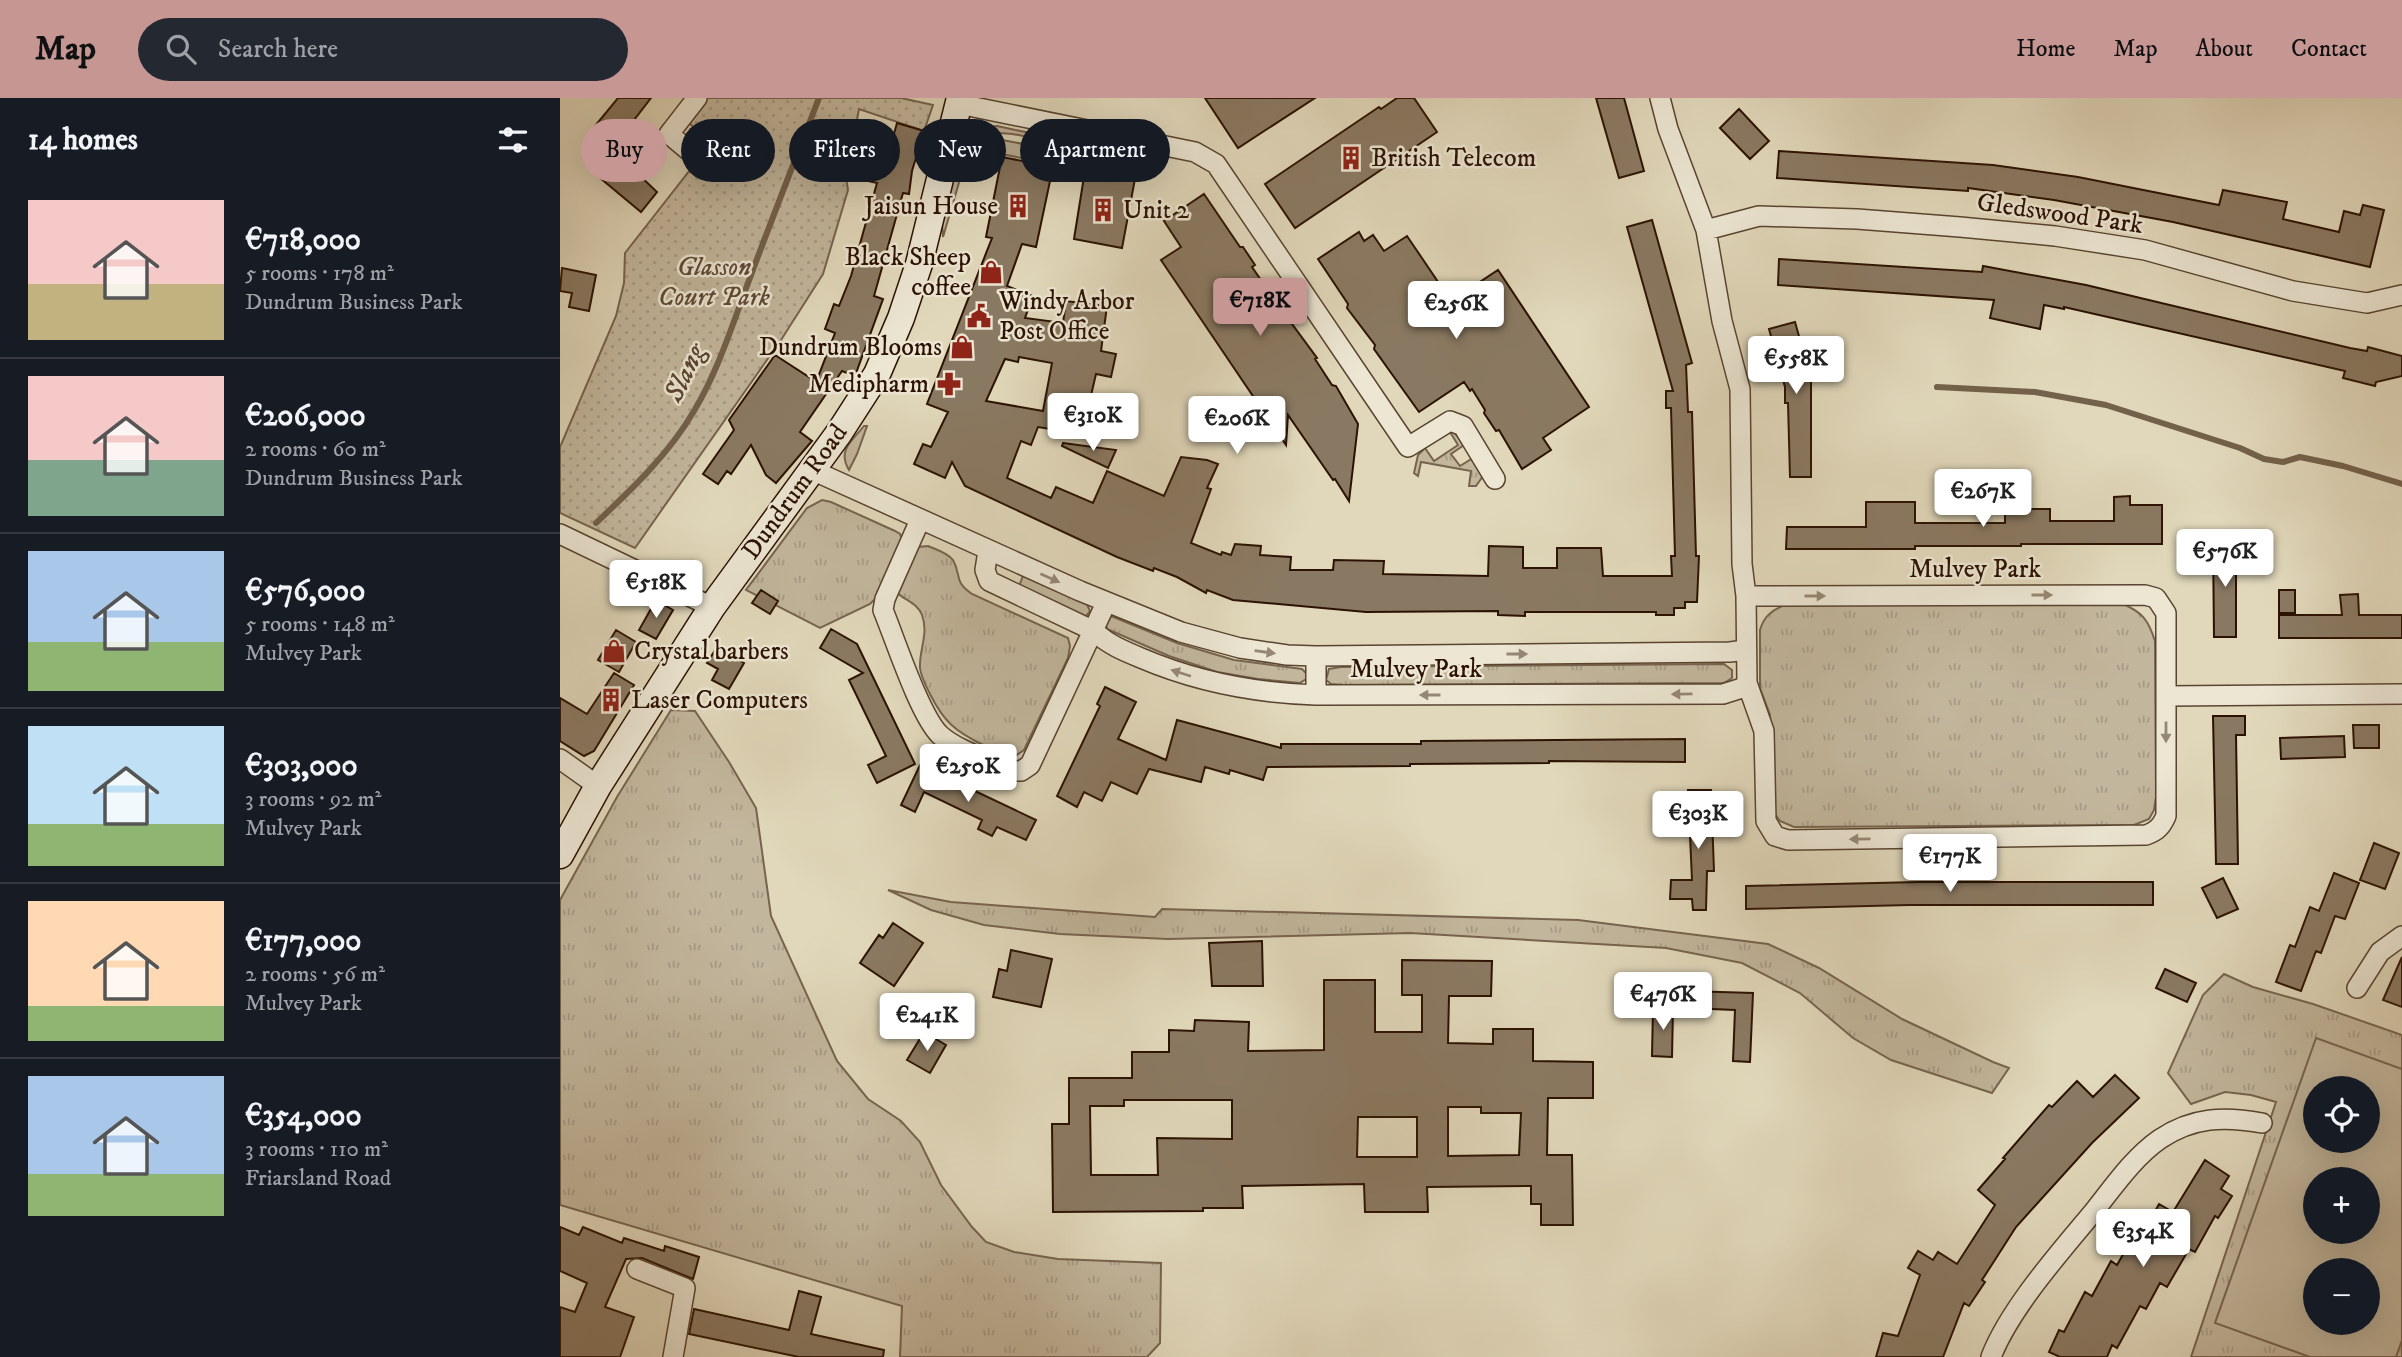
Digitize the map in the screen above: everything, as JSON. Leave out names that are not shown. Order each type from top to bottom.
[{"type":"main road","name":"Dundrum Road","points":[[560,855],[598,786],[712,607],[865,396],[877,374],[901,318],[919,264],[960,101]]},
{"type":"street","points":[[681,144],[669,134],[696,98]]},
{"type":"street","points":[[1660,98],[1668,129],[1706,230],[1722,321],[1740,389],[1742,562],[1746,596]]},
{"type":"street","points":[[960,101],[1195,152],[1216,164],[1408,447],[1450,421],[1459,422],[1495,479]]},
{"type":"street","name":"Gledswood Park","points":[[1706,230],[1759,216],[1857,219],[1960,227],[2055,236],[2145,250],[2293,291],[2367,303],[2402,295]]},
{"type":"street","name":"Mulvey Park","points":[[812,470],[1106,603],[1216,643],[1262,652],[1316,656],[1746,650]]},
{"type":"street","points":[[920,520],[885,599],[883,610],[921,705],[940,735],[962,748],[1014,771],[1021,771],[1031,765],[1106,603]]},
{"type":"street","points":[[560,534],[712,607]]},
{"type":"street","name":"Mulvey Park","points":[[988,551],[985,570],[989,581],[1094,631],[1102,640],[1131,654],[1196,678],[1251,690],[1317,695],[1723,694],[1734,692],[1747,683]]},
{"type":"street","name":"Mulvey Park","points":[[2145,595],[2156,598],[2166,613],[2166,816],[2162,825],[2146,835],[1788,840],[1775,836],[1766,821],[1764,731],[1747,683],[1746,596],[2145,595]]},
{"type":"street","points":[[1316,656],[1317,695]]},
{"type":"street","points":[[2167,696],[2402,694]]},
{"type":"street","points":[[560,759],[598,786]]},
{"type":"street","points":[[2357,988],[2380,952],[2402,936]]},
{"type":"street","points":[[1991,1357],[1998,1338],[2052,1261],[2125,1173],[2159,1140],[2186,1126],[2212,1118],[2262,1123]]},
{"type":"street","points":[[637,1269],[685,1288],[673,1357]]},
{"type":"green space","name":"Glasson Court Park","points":[[705,98],[901,98],[933,105],[928,119],[914,119],[914,128],[900,123],[900,119],[889,119],[859,109],[857,119],[789,119],[789,182],[847,182],[848,190],[823,274],[781,340],[635,548],[560,513],[560,447],[616,316],[624,283],[625,253],[681,181],[775,182],[775,119],[689,119]]},
{"type":"green space","points":[[1006,128],[1020,131],[1020,136],[1006,134]]},
{"type":"green space","points":[[1006,141],[1020,143],[1020,158],[1006,155]]},
{"type":"green space","points":[[952,182],[959,182],[943,237],[942,223]]},
{"type":"green space","points":[[864,426],[867,426],[849,470],[845,451]]},
{"type":"green space","points":[[1453,431],[1464,445],[1451,454],[1460,466],[1473,458],[1483,476],[1476,486],[1469,486],[1471,471],[1421,462],[1418,476],[1414,473],[1418,455],[1425,448],[1434,461],[1458,445],[1450,432]]},
{"type":"green space","points":[[822,500],[895,531],[900,534],[903,542],[877,597],[870,604],[820,628],[746,590],[807,508]]},
{"type":"green space","points":[[928,546],[953,560],[960,582],[972,594],[1068,638],[1068,658],[1024,750],[1012,758],[993,751],[951,725],[935,704],[923,678],[920,668],[924,635],[922,615],[917,607],[894,590],[917,547]]},
{"type":"green space","points":[[1024,573],[1086,602],[1090,611],[1082,617],[1018,589]]},
{"type":"green space","points":[[2121,603],[2143,617],[2155,641],[2156,797],[2149,819],[2134,825],[1794,827],[1780,821],[1774,813],[1770,794],[1770,715],[1760,688],[1760,630],[1766,617],[1776,609],[1785,605]]},
{"type":"green space","points":[[1111,616],[1177,643],[1234,660],[1302,669],[1307,674],[1306,679],[1300,683],[1217,672],[1169,656],[1107,629],[1106,625]]},
{"type":"green space","points":[[1724,664],[1732,670],[1732,678],[1724,683],[1343,685],[1331,684],[1326,680],[1329,669],[1341,667]]},
{"type":"green space","points":[[671,710],[695,711],[756,808],[771,916],[837,1061],[868,1099],[901,1121],[920,1142],[941,1185],[986,1242],[1014,1252],[1058,1259],[1161,1263],[1160,1343],[1147,1357],[900,1357],[902,1306],[560,1205],[560,900],[617,797]]},
{"type":"green space","points":[[888,890],[951,902],[1155,917],[1162,909],[1578,920],[1768,944],[1819,968],[1902,1019],[2009,1068],[1992,1093],[1891,1060],[1853,1038],[1800,993],[1742,963],[1666,948],[1410,933],[1168,939],[1060,934],[984,925],[931,910]]},
{"type":"green space","points":[[2224,974],[2253,987],[2313,1004],[2402,1035],[2402,1357],[2191,1357],[2276,1102],[2225,1092],[2191,1104],[2168,1073],[2203,995]]},
{"type":"green space","points":[[2316,1038],[2402,1069],[2402,1340],[2396,1357],[2310,1357],[2215,1323]]},
{"type":"building","points":[[618,98],[651,98],[635,119],[601,119]]},
{"type":"building","points":[[1205,98],[1315,98],[1238,148]]},
{"type":"building","name":"British Telecom","points":[[1397,98],[1414,98],[1437,132],[1295,228],[1265,184],[1379,107],[1381,109]]},
{"type":"building","points":[[1596,98],[1624,98],[1644,171],[1619,178]]},
{"type":"building","points":[[1739,109],[1769,141],[1750,159],[1720,128]]},
{"type":"building","points":[[900,124],[914,128],[914,164],[909,194],[903,193],[874,296],[883,299],[855,376],[842,371],[800,432],[812,441],[776,483],[766,475],[751,445],[731,474],[727,471],[718,484],[703,474],[734,430],[729,420],[775,355],[809,377],[811,373],[818,377],[835,333],[825,329],[834,304],[839,306],[851,276],[877,183],[873,182],[900,182]]},
{"type":"building","points":[[1779,151],[1993,165],[2078,177],[2219,205],[2223,190],[2287,202],[2283,219],[2339,232],[2344,211],[2360,215],[2363,205],[2384,210],[2370,267],[2173,222],[2054,200],[1968,188],[1968,191],[1777,178]]},
{"type":"building","points":[[1006,158],[1020,161],[1020,182],[1050,182],[1036,247],[1022,244],[1007,286],[1033,296],[1025,318],[1063,323],[1066,301],[1107,306],[1101,351],[1116,354],[1111,377],[1096,374],[1082,434],[1038,427],[1031,445],[1021,441],[1007,478],[1051,498],[1056,487],[1093,503],[1107,471],[1164,496],[1181,457],[1207,460],[1218,464],[1207,488],[1211,489],[1191,543],[1221,555],[1222,552],[1231,555],[1235,544],[1261,546],[1260,555],[1291,557],[1290,570],[1333,570],[1334,560],[1384,561],[1383,574],[1488,576],[1489,546],[1523,547],[1523,568],[1557,568],[1557,548],[1601,548],[1603,576],[1672,576],[1671,556],[1675,556],[1671,408],[1666,408],[1666,391],[1673,391],[1627,227],[1652,220],[1692,363],[1686,365],[1688,412],[1692,412],[1696,556],[1699,556],[1697,602],[1685,602],[1685,608],[1674,608],[1674,615],[1656,615],[1656,612],[1525,612],[1525,616],[1498,615],[1498,611],[1366,612],[1233,600],[1207,590],[1206,593],[1177,577],[1117,557],[965,486],[952,462],[945,478],[914,464],[923,444],[931,447],[948,412],[927,404],[992,238],[986,237],[997,182],[1006,182]],"holes":[[[1019,357],[1052,363],[1043,411],[986,401],[1005,359],[1018,362]]]},
{"type":"building","points":[[605,182],[647,182],[657,192],[641,212]]},
{"type":"building","name":"Unit 2","points":[[1083,182],[1134,182],[1122,248],[1074,239]]},
{"type":"building","points":[[1204,194],[1255,265],[1252,267],[1270,293],[1274,294],[1286,311],[1284,313],[1317,358],[1315,359],[1332,385],[1336,386],[1358,424],[1349,501],[1288,415],[1286,445],[1161,260],[1181,247],[1164,221]]},
{"type":"building","points":[[1359,232],[1364,241],[1373,235],[1384,251],[1407,236],[1451,301],[1498,270],[1589,407],[1543,438],[1551,450],[1522,469],[1499,430],[1496,431],[1484,413],[1485,410],[1472,389],[1470,391],[1464,382],[1419,412],[1374,349],[1375,345],[1347,308],[1348,304],[1318,259]]},
{"type":"building","points":[[1779,259],[1982,272],[1983,266],[2086,285],[2350,348],[2367,351],[2368,347],[2402,356],[2402,376],[2376,382],[2375,386],[2343,378],[2345,371],[2064,307],[2044,305],[2040,329],[1990,318],[1994,300],[1778,285]]},
{"type":"building","points":[[562,268],[596,275],[589,311],[569,307],[572,293],[560,291]]},
{"type":"building","points":[[1795,322],[1811,379],[1811,477],[1790,477],[1788,403],[1785,403],[1785,387],[1769,329]]},
{"type":"building","points":[[1063,443],[1116,450],[1108,468],[1062,446]]},
{"type":"building","points":[[2005,494],[2021,495],[2021,509],[2050,509],[2050,521],[2114,521],[2114,497],[2130,496],[2130,505],[2162,505],[2162,544],[1786,549],[1787,527],[1866,527],[1866,502],[1915,502],[1915,523],[2005,523]]},
{"type":"building","points":[[2213,541],[2236,541],[2236,637],[2214,637]]},
{"type":"building","points":[[761,590],[778,601],[770,614],[752,603]]},
{"type":"building","points":[[2279,590],[2295,590],[2295,613],[2279,613]]},
{"type":"building","points":[[2358,594],[2359,615],[2402,615],[2402,638],[2279,638],[2279,615],[2342,615],[2340,595]]},
{"type":"building","points":[[656,600],[673,610],[656,639],[639,630]]},
{"type":"building","points":[[831,629],[857,644],[915,764],[877,783],[868,765],[886,756],[849,680],[863,673],[820,648]]},
{"type":"building","points":[[616,630],[636,642],[619,672],[598,660]]},
{"type":"building","points":[[717,647],[744,663],[729,689],[712,680],[718,669],[707,663]]},
{"type":"building","points":[[614,673],[634,685],[594,751],[584,756],[560,741],[560,698],[587,714]]},
{"type":"building","points":[[1105,687],[1136,702],[1118,739],[1166,760],[1177,720],[1281,748],[1281,744],[1685,739],[1685,762],[1549,761],[1267,767],[1263,780],[1230,770],[1229,774],[1205,767],[1201,782],[1149,769],[1137,794],[1111,782],[1102,801],[1084,792],[1077,807],[1057,796],[1100,706],[1097,704]]},
{"type":"building","points":[[2213,716],[2245,716],[2245,735],[2236,735],[2238,864],[2216,864]]},
{"type":"building","points":[[2353,725],[2379,725],[2379,748],[2354,748]]},
{"type":"building","points":[[2344,736],[2345,757],[2281,759],[2280,738]]},
{"type":"building","points":[[920,765],[1036,820],[1026,840],[997,827],[992,836],[978,829],[982,820],[924,792],[915,812],[901,805]]},
{"type":"building","points":[[1688,790],[1711,790],[1714,871],[1707,871],[1706,910],[1693,910],[1692,899],[1670,899],[1671,880],[1692,880]]},
{"type":"building","points":[[2374,843],[2399,853],[2385,889],[2360,880]]},
{"type":"building","points":[[2334,873],[2359,883],[2345,919],[2335,916],[2321,953],[2316,951],[2301,991],[2276,982],[2290,945],[2295,947],[2310,907],[2319,911]]},
{"type":"building","points":[[2223,878],[2238,909],[2217,918],[2202,888]]},
{"type":"building","points":[[1919,882],[2153,882],[2153,905],[1909,905],[1746,909],[1746,886]]},
{"type":"building","points":[[893,923],[923,943],[894,986],[860,963],[879,935],[883,938]]},
{"type":"building","points":[[1262,941],[1263,986],[1212,986],[1209,943]]},
{"type":"building","points":[[1011,950],[1052,959],[1041,1007],[993,997],[999,969],[1007,971]]},
{"type":"building","points":[[2402,957],[2402,1007],[2383,1000]]},
{"type":"building","points":[[1402,960],[1492,961],[1491,996],[1449,996],[1448,1043],[1493,1044],[1493,1029],[1533,1029],[1533,1061],[1593,1062],[1593,1098],[1548,1098],[1547,1155],[1572,1155],[1573,1225],[1541,1225],[1541,1204],[1531,1204],[1531,1186],[1427,1187],[1428,1212],[1365,1212],[1364,1184],[1242,1186],[1243,1208],[1203,1208],[1203,1211],[1053,1212],[1052,1124],[1069,1124],[1069,1078],[1132,1078],[1132,1052],[1169,1052],[1169,1030],[1194,1031],[1195,1020],[1249,1022],[1248,1051],[1324,1050],[1324,980],[1375,980],[1375,1032],[1422,1032],[1422,995],[1402,995]],"holes":[[[1124,1100],[1232,1100],[1232,1139],[1157,1138],[1158,1175],[1091,1175],[1090,1106],[1124,1106]],[[1448,1107],[1481,1107],[1481,1113],[1521,1113],[1519,1155],[1448,1156]],[[1358,1117],[1417,1117],[1417,1157],[1357,1157]]]},
{"type":"building","points":[[2165,969],[2196,983],[2187,1002],[2156,988]]},
{"type":"building","points":[[1687,991],[1753,993],[1750,1062],[1733,1061],[1735,1010],[1687,1008]]},
{"type":"building","points":[[1653,1008],[1673,1008],[1672,1057],[1652,1056]]},
{"type":"building","points":[[924,1032],[946,1045],[930,1073],[907,1060]]},
{"type":"building","points":[[2115,1075],[2139,1098],[2092,1143],[2016,1227],[1982,1280],[1985,1282],[1969,1306],[1964,1303],[1943,1357],[1876,1357],[1883,1333],[1898,1336],[1920,1275],[1908,1268],[1918,1251],[1933,1260],[1938,1252],[1957,1264],[1995,1205],[1978,1190],[2005,1159],[2003,1158],[2049,1105],[2052,1107],[2077,1081],[2093,1097]]},
{"type":"building","points":[[2205,1160],[2229,1176],[2221,1189],[2232,1196],[2218,1218],[2215,1216],[2195,1252],[2189,1249],[2167,1287],[2160,1283],[2146,1309],[2140,1306],[2117,1348],[2112,1345],[2107,1357],[2060,1357],[2049,1352],[2059,1330],[2064,1332],[2085,1292],[2092,1296],[2111,1261],[2117,1265],[2134,1235],[2140,1238],[2159,1204],[2173,1212]]},
{"type":"building","points":[[560,1227],[579,1235],[583,1227],[622,1243],[624,1238],[664,1251],[665,1246],[699,1257],[693,1279],[642,1258],[626,1259],[605,1307],[634,1317],[620,1357],[560,1357],[560,1307],[575,1312],[587,1283],[560,1271]]},
{"type":"building","points":[[799,1291],[821,1297],[811,1334],[884,1350],[883,1357],[799,1357],[689,1334],[694,1309],[789,1330]]},
{"type":"waterway","name":"Slang","points":[[596,523],[661,456],[684,427],[703,396],[724,348],[819,98]]},
{"type":"waterway","points":[[1937,387],[2035,392],[2106,405],[2240,448],[2264,459],[2283,462],[2300,457],[2343,466],[2402,484]]},
{"type":"place","name":"British Telecom","points":[[1351,158]]},
{"type":"place","name":"Jaisun House","points":[[1018,206]]},
{"type":"place","name":"Unit 2","points":[[1103,210]]},
{"type":"place","name":"Black Sheep coffee","points":[[991,272]]},
{"type":"place","name":"Windy Arbor Post Office","points":[[979,316]]},
{"type":"place","name":"Dundrum Blooms","points":[[962,347]]},
{"type":"place","name":"Medipharm","points":[[949,384]]},
{"type":"place","name":"Crystal barbers","points":[[614,651]]},
{"type":"place","name":"Laser Computers","points":[[611,700]]}]
